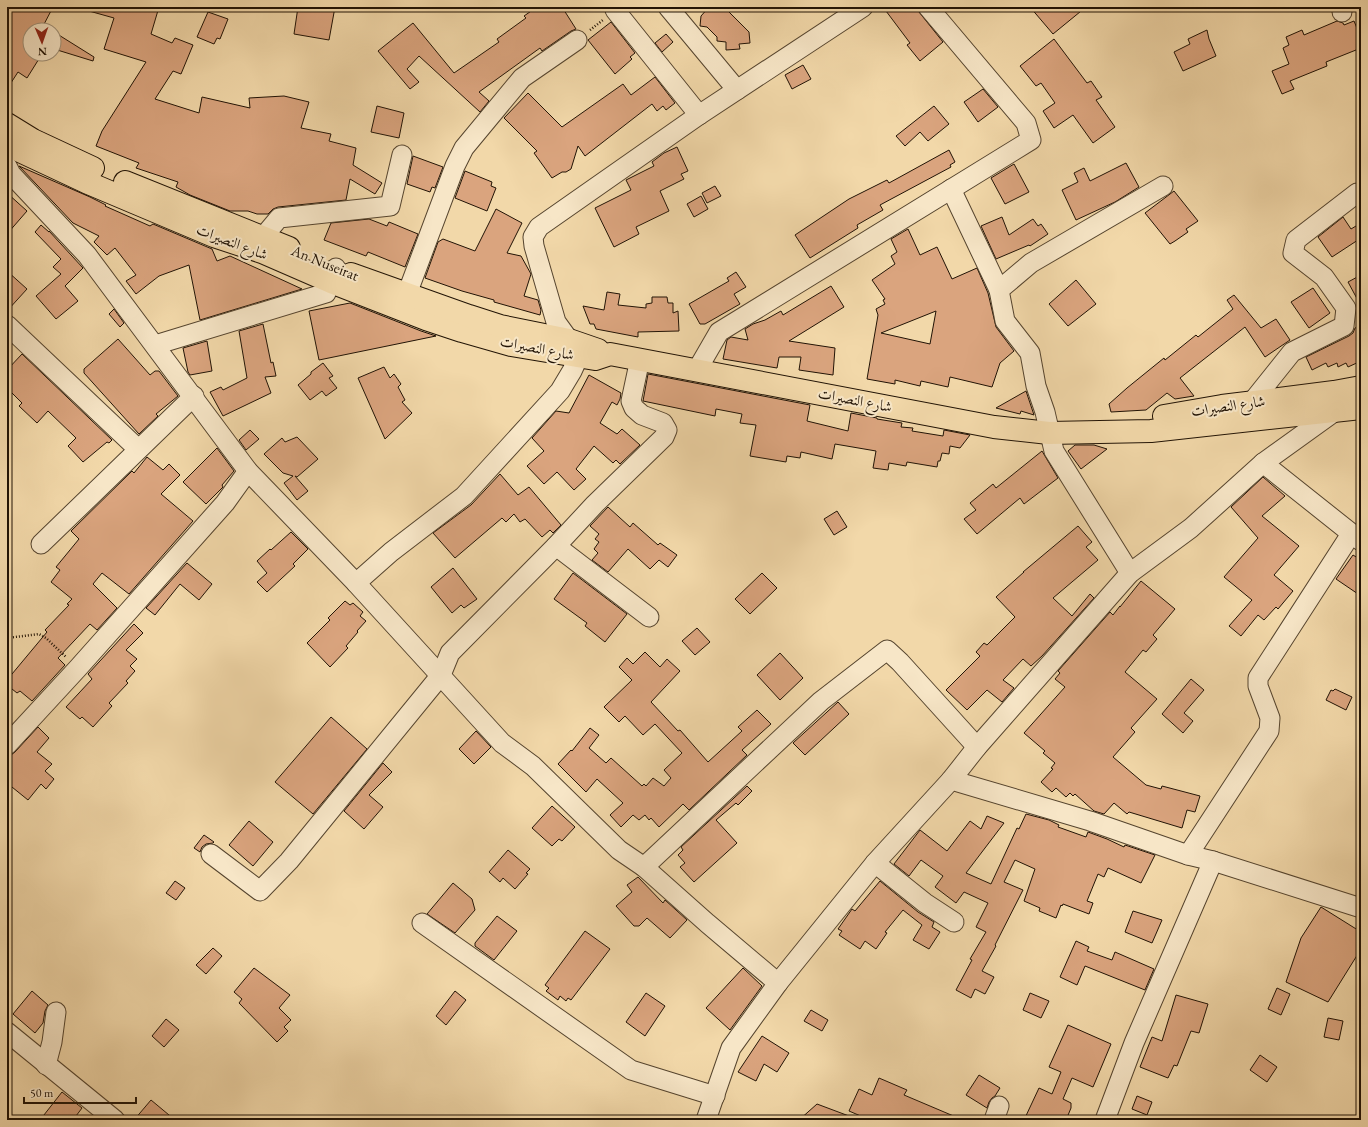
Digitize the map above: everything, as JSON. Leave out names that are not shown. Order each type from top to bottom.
[{"type":"main road","name":"An Nuseirat","points":[[7,124],[33,140],[85,165],[263,237],[333,275],[407,294],[500,326],[577,347],[610,354]]},
{"type":"main road","name":"شارع النصيرات","points":[[7,145],[93,185],[214,236],[333,275],[426,319],[511,345],[577,347]]},
{"type":"main road","name":"شارع النصيرات","points":[[610,354],[994,427],[1050,433],[1151,431],[1361,408]]},
{"type":"main road","name":"شارع النصيرات","points":[[1097,432],[1142,420],[1222,406],[1334,392],[1361,387]]},
{"type":"street","points":[[668,7],[736,90]]},
{"type":"street","points":[[356,583],[391,552],[464,496],[560,391],[567,381],[577,347],[556,322],[534,246],[533,237],[539,227],[699,115],[863,7]]},
{"type":"street","points":[[697,370],[720,332],[1031,140],[1026,123],[928,7]]},
{"type":"street","points":[[615,10],[699,115]]},
{"type":"street","points":[[407,294],[455,166],[464,148],[522,78],[577,40]]},
{"type":"street","points":[[263,237],[279,218],[390,206],[402,154]]},
{"type":"street","points":[[7,166],[11,174],[87,255],[194,396],[248,471],[356,583],[502,743],[533,766],[620,850],[644,867],[778,983]]},
{"type":"street","points":[[999,290],[1031,263],[1163,186]]},
{"type":"street","points":[[951,189],[999,290],[1004,321],[1030,353],[1036,386],[1045,412],[1054,451],[1130,573]]},
{"type":"street","points":[[1252,402],[1292,352],[1344,326],[1346,308],[1324,277],[1293,253],[1296,240],[1357,193]]},
{"type":"street","points":[[155,344],[326,293],[333,275]]},
{"type":"street","points":[[7,324],[138,449]]},
{"type":"street","points":[[211,854],[260,891],[289,861],[441,676],[450,653],[556,546],[595,504],[664,437],[667,430],[663,423],[642,415],[634,408],[631,401],[640,359]]},
{"type":"street","points":[[41,544],[194,396]]},
{"type":"street","points":[[706,1120],[731,1048],[778,983],[875,863],[951,780],[977,747],[1130,573],[1191,528],[1263,463],[1334,412]]},
{"type":"street","points":[[1188,855],[1269,731],[1270,718],[1258,686],[1258,678],[1356,538],[1263,463]]},
{"type":"street","points":[[7,745],[78,668],[224,503],[248,471]]},
{"type":"street","points":[[556,546],[649,617]]},
{"type":"street","points":[[644,867],[821,701],[887,650],[900,662],[977,747]]},
{"type":"street","points":[[951,780],[1090,821],[1188,855],[1213,861],[1361,908]]},
{"type":"street","points":[[1105,1120],[1134,1043],[1213,861]]},
{"type":"street","points":[[875,863],[925,903],[954,922]]},
{"type":"street","points":[[422,922],[551,1015],[631,1070],[715,1096]]},
{"type":"street","points":[[46,1065],[52,1042],[56,1012]]},
{"type":"street","points":[[7,1032],[115,1120]]},
{"type":"path","points":[[577,40],[615,10]]},
{"type":"path","points":[[7,638],[39,634],[46,638],[78,668]]},
{"type":"building","points":[[7,7],[53,7],[45,22],[22,22],[22,62],[37,62],[27,78],[18,72],[7,89]]},
{"type":"building","points":[[89,7],[159,7],[151,34],[172,43],[175,38],[193,45],[181,74],[173,71],[155,99],[199,113],[202,97],[250,108],[249,98],[284,96],[309,102],[301,128],[331,134],[329,141],[356,148],[353,165],[382,183],[375,194],[350,179],[346,200],[278,207],[273,209],[268,214],[257,214],[248,211],[230,211],[190,195],[176,187],[178,182],[136,168],[139,163],[96,146],[102,131],[146,62],[104,49],[114,18],[89,11]]},
{"type":"building","points":[[298,7],[335,7],[329,40],[294,34]]},
{"type":"building","points":[[537,7],[562,7],[576,29],[542,51],[540,48],[479,92],[489,101],[480,112],[419,56],[407,69],[419,82],[410,89],[378,51],[413,23],[454,73],[499,42],[497,39],[526,18],[524,16]]},
{"type":"building","points":[[709,7],[724,7],[749,32],[750,43],[739,44],[740,49],[726,50],[726,42],[717,41],[717,37],[707,27],[700,26],[701,16]]},
{"type":"building","points":[[883,7],[915,7],[943,42],[920,61],[907,45],[910,43]]},
{"type":"building","points":[[1030,7],[1086,7],[1053,34]]},
{"type":"building","points":[[208,12],[228,19],[220,39],[217,38],[214,44],[197,37]]},
{"type":"building","points":[[1337,21],[1343,23],[1344,25],[1354,21],[1361,38],[1361,48],[1326,62],[1327,66],[1290,81],[1294,89],[1282,94],[1272,71],[1289,64],[1283,48],[1289,45],[1286,37],[1302,30],[1304,35]]},
{"type":"building","points":[[611,22],[635,53],[630,57],[632,59],[615,74],[588,40]]},
{"type":"building","points":[[1207,30],[1216,56],[1183,71],[1174,52],[1190,44],[1188,39]]},
{"type":"building","points":[[666,34],[673,42],[662,52],[655,43]]},
{"type":"building","points":[[62,37],[94,57],[93,61],[62,51]]},
{"type":"building","points":[[1054,39],[1087,83],[1091,81],[1102,97],[1096,100],[1115,127],[1093,143],[1073,115],[1054,128],[1043,111],[1055,103],[1041,83],[1036,86],[1020,66]]},
{"type":"building","points":[[803,65],[811,79],[792,89],[785,75]]},
{"type":"building","points":[[655,77],[675,103],[666,110],[663,106],[657,111],[652,104],[585,156],[578,146],[571,169],[552,178],[534,153],[537,151],[504,118],[528,93],[562,127],[623,84],[631,95]]},
{"type":"building","points":[[983,89],[998,107],[978,122],[964,102]]},
{"type":"building","points":[[377,106],[404,113],[399,138],[371,132]]},
{"type":"building","points":[[934,106],[949,124],[928,141],[920,132],[905,146],[896,136]]},
{"type":"building","points":[[677,147],[688,171],[681,174],[684,179],[660,191],[669,211],[636,227],[639,234],[614,247],[595,208],[631,190],[626,180],[654,166],[652,162],[664,153]]},
{"type":"building","points":[[949,150],[955,162],[950,165],[951,167],[880,205],[883,210],[857,225],[858,228],[810,258],[795,235],[849,199],[887,180],[889,183]]},
{"type":"building","points":[[413,156],[443,167],[435,188],[432,187],[430,192],[407,184]]},
{"type":"building","points":[[1126,163],[1139,187],[1115,202],[1076,220],[1062,190],[1078,182],[1074,173],[1084,168],[1090,181]]},
{"type":"building","points":[[1014,164],[1029,192],[1005,204],[991,178]]},
{"type":"building","points":[[19,166],[90,197],[106,205],[105,206],[150,226],[153,224],[212,249],[217,261],[230,256],[302,289],[200,320],[189,265],[159,276],[136,294],[126,281],[136,275],[115,248],[107,255],[94,242],[99,236],[73,223]]},
{"type":"building","points":[[465,171],[492,182],[491,186],[496,188],[487,211],[455,198]]},
{"type":"building","points":[[715,186],[721,196],[707,203],[702,193]]},
{"type":"building","points":[[1174,191],[1198,221],[1186,229],[1188,232],[1170,244],[1145,213]]},
{"type":"building","points":[[7,193],[27,211],[7,234]]},
{"type":"building","points":[[701,196],[708,209],[694,217],[687,204]]},
{"type":"building","points":[[496,209],[522,223],[507,253],[521,256],[531,274],[524,296],[538,300],[541,310],[540,315],[494,302],[494,300],[425,278],[438,242],[443,239],[475,251]]},
{"type":"building","points":[[1002,217],[1009,235],[1033,219],[1038,226],[1041,224],[1048,234],[1030,246],[1029,245],[996,259],[981,226]]},
{"type":"building","points":[[1343,217],[1351,229],[1361,223],[1361,238],[1332,257],[1318,237]]},
{"type":"building","points":[[369,219],[387,226],[389,222],[418,234],[405,267],[368,252],[366,256],[324,240],[331,223]]},
{"type":"building","points":[[41,225],[49,231],[83,268],[65,286],[78,301],[56,319],[36,296],[61,274],[53,267],[61,259],[35,232]]},
{"type":"building","points":[[908,229],[920,255],[937,247],[952,279],[977,268],[988,293],[996,327],[1014,351],[1000,363],[992,387],[950,377],[948,387],[921,381],[920,386],[895,380],[895,384],[867,379],[878,315],[876,309],[885,304],[883,300],[885,299],[872,280],[895,264],[891,256],[897,252],[891,239]],"holes":[[[936,311],[930,344],[881,333]]]},
{"type":"building","points":[[7,271],[27,289],[7,311]]},
{"type":"building","points":[[736,272],[746,287],[734,294],[740,304],[705,324],[700,324],[689,304],[729,281],[727,278]]},
{"type":"building","points":[[1361,275],[1361,306],[1348,282]]},
{"type":"building","points":[[1076,280],[1096,304],[1068,326],[1049,304]]},
{"type":"building","points":[[831,286],[844,307],[789,341],[835,348],[833,375],[799,370],[801,357],[779,357],[777,368],[723,359],[727,340],[731,337],[748,340],[745,329],[781,311],[783,315]]},
{"type":"building","points":[[1313,288],[1330,313],[1309,328],[1291,302]]},
{"type":"building","points":[[607,292],[620,294],[618,305],[646,308],[646,304],[652,303],[652,297],[667,297],[668,303],[673,303],[673,313],[678,311],[679,331],[638,332],[638,337],[596,329],[594,324],[590,324],[583,306],[604,310]]},
{"type":"building","points":[[1234,295],[1261,328],[1276,319],[1290,340],[1265,357],[1245,327],[1180,378],[1194,396],[1175,399],[1167,393],[1146,410],[1111,412],[1109,404],[1127,388],[1164,358],[1165,360],[1196,335],[1198,337],[1233,309],[1227,300]]},
{"type":"building","points":[[350,303],[436,336],[319,360],[309,311]]},
{"type":"building","points":[[114,309],[124,323],[120,327],[109,314]]},
{"type":"building","points":[[263,324],[271,363],[273,362],[276,376],[265,377],[271,393],[223,416],[210,392],[221,387],[223,390],[247,378],[239,331]]},
{"type":"building","points":[[1361,325],[1361,361],[1348,367],[1346,363],[1338,367],[1337,363],[1328,367],[1326,363],[1312,370],[1306,357],[1349,336],[1353,333],[1355,328]]},
{"type":"building","points":[[118,339],[150,375],[155,371],[159,371],[178,396],[156,414],[158,416],[139,434],[84,373],[84,369]]},
{"type":"building","points":[[207,341],[212,371],[190,375],[183,348]]},
{"type":"building","points":[[22,354],[112,440],[109,443],[107,442],[83,462],[68,446],[76,438],[48,411],[37,423],[19,406],[22,403],[7,388],[7,370]]},
{"type":"building","points":[[323,363],[333,376],[329,378],[337,388],[326,396],[322,391],[310,400],[298,385]]},
{"type":"building","points":[[384,367],[390,378],[394,374],[401,384],[398,387],[405,400],[402,402],[412,413],[385,439],[358,378]]},
{"type":"building","points":[[648,374],[810,405],[807,421],[848,431],[851,413],[902,423],[901,427],[913,428],[912,431],[943,436],[944,430],[970,435],[960,448],[950,446],[949,454],[942,453],[937,467],[907,462],[906,466],[889,463],[888,470],[873,468],[876,451],[835,444],[832,459],[801,452],[800,458],[787,456],[786,462],[750,456],[756,425],[740,423],[742,414],[716,409],[715,416],[643,401]]},
{"type":"building","points":[[589,375],[621,393],[617,405],[612,402],[600,423],[617,434],[622,429],[640,445],[620,464],[616,460],[613,463],[594,446],[576,469],[586,479],[574,490],[557,472],[544,484],[527,466],[544,451],[532,438],[556,411],[569,413]]},
{"type":"building","points":[[1026,391],[1034,415],[1021,411],[1020,414],[996,408]]},
{"type":"building","points":[[250,430],[259,439],[246,450],[239,440]]},
{"type":"building","points":[[297,437],[318,459],[297,477],[295,476],[308,491],[297,500],[284,483],[293,476],[283,473],[264,454],[282,438],[285,442]]},
{"type":"building","points":[[1075,445],[1094,445],[1107,449],[1081,469],[1068,451]]},
{"type":"building","points":[[217,448],[234,471],[222,485],[223,487],[206,504],[183,482]]},
{"type":"building","points":[[1042,451],[1058,478],[1024,504],[1020,498],[977,534],[964,519],[976,510],[970,503],[993,484],[996,488]]},
{"type":"building","points":[[147,457],[163,470],[169,464],[180,475],[161,494],[193,521],[129,594],[102,573],[93,584],[117,608],[97,630],[90,624],[58,658],[65,665],[32,701],[20,691],[17,693],[7,685],[7,680],[47,632],[45,630],[69,605],[67,604],[72,599],[51,582],[60,570],[56,567],[79,539],[71,531],[132,471],[134,473]]},
{"type":"building","points":[[500,474],[518,495],[529,487],[561,525],[553,533],[550,530],[542,537],[525,519],[520,522],[514,514],[506,522],[502,518],[455,558],[433,533],[471,505]]},
{"type":"building","points":[[1263,477],[1285,496],[1262,516],[1299,546],[1274,575],[1293,591],[1278,609],[1276,607],[1264,620],[1258,615],[1241,636],[1229,626],[1252,600],[1224,577],[1258,538],[1231,507]]},
{"type":"building","points":[[608,507],[630,527],[633,523],[658,545],[660,543],[677,555],[668,567],[659,560],[650,569],[628,549],[608,572],[592,560],[598,553],[594,549],[599,542],[595,539],[599,534],[590,526]]},
{"type":"building","points":[[837,511],[847,527],[834,535],[824,519]]},
{"type":"building","points":[[1078,526],[1092,542],[1086,547],[1098,560],[1053,598],[1072,616],[1090,594],[1094,598],[1042,656],[1031,666],[1023,659],[1003,680],[1014,688],[1002,702],[987,690],[967,710],[946,690],[980,656],[976,652],[984,643],[987,645],[1015,617],[996,597],[1023,572]]},
{"type":"building","points":[[291,532],[308,549],[293,564],[295,566],[267,592],[257,582],[267,573],[257,561]]},
{"type":"building","points":[[1353,555],[1361,560],[1361,596],[1336,579]]},
{"type":"building","points":[[187,563],[212,584],[199,600],[180,584],[155,615],[146,608]]},
{"type":"building","points":[[453,568],[477,599],[464,608],[461,605],[452,613],[431,587]]},
{"type":"building","points":[[573,573],[627,614],[605,642],[585,626],[587,623],[554,599]]},
{"type":"building","points":[[762,573],[777,588],[750,614],[735,599]]},
{"type":"building","points":[[1141,581],[1175,609],[1153,635],[1157,639],[1146,652],[1143,650],[1125,672],[1157,699],[1131,728],[1135,732],[1113,757],[1146,785],[1161,789],[1162,786],[1200,796],[1195,812],[1187,810],[1182,828],[1129,812],[1127,814],[1114,803],[1104,814],[1094,811],[1075,794],[1073,796],[1070,793],[1066,797],[1056,788],[1052,792],[1041,782],[1053,769],[1051,768],[1055,763],[1043,753],[1045,751],[1024,733],[1065,687],[1055,679],[1060,673],[1058,671],[1110,612],[1113,615]]},
{"type":"building","points":[[345,601],[350,605],[353,603],[363,612],[360,616],[366,621],[346,646],[348,648],[330,667],[307,643],[330,620],[328,618]]},
{"type":"building","points":[[134,624],[143,633],[126,650],[137,659],[130,666],[135,671],[126,681],[128,683],[109,703],[112,706],[93,727],[82,717],[80,719],[66,707],[92,679],[88,674]]},
{"type":"building","points":[[697,628],[710,642],[695,655],[682,641]]},
{"type":"building","points":[[645,652],[660,667],[667,659],[680,671],[651,702],[678,731],[680,730],[708,762],[742,731],[738,727],[757,710],[771,724],[742,750],[747,755],[689,810],[683,804],[659,827],[651,818],[649,820],[645,815],[639,820],[633,815],[621,827],[610,815],[623,803],[597,779],[586,792],[558,764],[571,750],[572,751],[590,728],[599,735],[589,748],[606,763],[611,758],[642,786],[644,784],[646,786],[653,778],[664,786],[671,778],[664,770],[682,753],[655,724],[643,735],[625,716],[619,722],[604,707],[632,680],[619,667],[627,658],[633,664]]},
{"type":"building","points":[[780,653],[803,678],[780,700],[757,675]]},
{"type":"building","points":[[1191,679],[1204,690],[1184,713],[1193,721],[1183,733],[1162,714]]},
{"type":"building","points":[[1335,689],[1352,697],[1346,710],[1326,700],[1331,690],[1333,691]]},
{"type":"building","points":[[838,702],[849,714],[805,755],[793,743]]},
{"type":"building","points":[[331,717],[367,749],[313,814],[275,782]]},
{"type":"building","points":[[38,727],[49,738],[37,752],[52,764],[45,771],[54,779],[46,789],[41,784],[28,800],[7,783],[7,756],[15,752]]},
{"type":"building","points":[[476,731],[491,747],[474,764],[459,749]]},
{"type":"building","points":[[383,763],[392,772],[369,795],[383,807],[364,829],[344,811]]},
{"type":"building","points":[[747,786],[752,791],[738,805],[736,803],[716,820],[737,843],[694,882],[680,867],[685,863],[678,855],[683,850],[681,847]]},
{"type":"building","points":[[552,806],[575,827],[562,841],[559,839],[552,846],[532,828]]},
{"type":"building","points":[[1026,814],[1049,820],[1059,825],[1058,827],[1086,837],[1088,832],[1124,847],[1125,845],[1155,855],[1141,883],[1108,868],[1104,877],[1098,874],[1087,901],[1093,903],[1089,914],[1063,904],[1062,906],[1061,905],[1056,918],[1039,911],[1040,908],[1024,901],[1035,869],[1015,860],[1004,882],[1023,890],[995,945],[996,946],[982,971],[994,977],[985,994],[975,989],[971,998],[956,990],[972,960],[970,959],[986,932],[976,927],[988,903],[964,892],[956,903],[935,887],[943,876],[921,860],[909,876],[894,864],[920,830],[947,851],[970,821],[981,829],[987,816],[1004,823],[966,873],[991,884],[1017,828],[1019,829]]},
{"type":"building","points":[[249,821],[273,842],[253,866],[229,845]]},
{"type":"building","points":[[204,835],[214,842],[206,844],[202,847],[200,852],[194,848]]},
{"type":"building","points":[[508,850],[530,869],[526,873],[528,874],[515,889],[503,878],[500,882],[489,872]]},
{"type":"building","points":[[638,877],[663,903],[665,900],[687,920],[670,938],[647,918],[639,926],[634,926],[616,906],[632,892],[627,885]]},
{"type":"building","points":[[175,881],[185,888],[176,900],[166,893]]},
{"type":"building","points":[[880,881],[918,912],[934,922],[932,927],[940,932],[929,949],[913,940],[922,925],[903,910],[885,932],[887,933],[876,949],[865,941],[860,949],[839,935],[842,931],[838,929],[852,909],[855,911]]},
{"type":"building","points":[[453,883],[472,899],[475,910],[455,933],[427,914]]},
{"type":"building","points":[[1321,907],[1361,932],[1361,949],[1328,1002],[1286,982],[1301,938]]},
{"type":"building","points":[[1133,911],[1162,920],[1152,943],[1125,932]]},
{"type":"building","points":[[497,916],[517,931],[494,960],[475,946],[475,943]]},
{"type":"building","points":[[585,931],[610,949],[571,1000],[568,998],[566,1001],[560,996],[558,1000],[546,991],[549,988],[545,985]]},
{"type":"building","points":[[1076,941],[1089,947],[1087,951],[1112,960],[1115,952],[1154,969],[1145,990],[1085,966],[1077,985],[1060,977]]},
{"type":"building","points":[[213,948],[222,956],[206,974],[196,965]]},
{"type":"building","points":[[254,968],[290,995],[279,1008],[291,1020],[284,1027],[288,1031],[277,1042],[239,1003],[242,999],[234,992]]},
{"type":"building","points":[[743,968],[762,986],[730,1030],[706,1008]]},
{"type":"building","points":[[1277,988],[1290,994],[1281,1015],[1268,1009]]},
{"type":"building","points":[[32,991],[48,1005],[45,1011],[43,1023],[35,1033],[13,1014]]},
{"type":"building","points":[[455,991],[466,1000],[446,1025],[436,1016]]},
{"type":"building","points":[[646,993],[665,1006],[645,1036],[626,1022]]},
{"type":"building","points":[[1030,993],[1049,1001],[1041,1018],[1023,1010]]},
{"type":"building","points":[[1176,995],[1208,1004],[1199,1033],[1191,1031],[1177,1066],[1174,1065],[1168,1078],[1140,1067],[1152,1037],[1162,1041]]},
{"type":"building","points":[[811,1010],[828,1020],[822,1031],[804,1021]]},
{"type":"building","points":[[1328,1018],[1343,1021],[1339,1040],[1324,1037]]},
{"type":"building","points":[[166,1019],[179,1030],[164,1047],[152,1036]]},
{"type":"building","points":[[1068,1025],[1111,1044],[1093,1087],[1072,1078],[1063,1099],[1071,1103],[1071,1108],[1066,1120],[1024,1120],[1039,1088],[1052,1094],[1061,1072],[1049,1067]]},
{"type":"building","points":[[762,1036],[789,1053],[777,1072],[764,1064],[756,1081],[738,1072]]},
{"type":"building","points":[[1260,1055],[1277,1067],[1267,1082],[1250,1070]]},
{"type":"building","points":[[979,1075],[1000,1088],[989,1102],[987,1108],[966,1095]]},
{"type":"building","points":[[879,1078],[907,1090],[904,1095],[963,1120],[870,1120],[849,1111],[859,1089],[872,1095]]},
{"type":"building","points":[[62,1092],[82,1108],[73,1120],[40,1120]]},
{"type":"building","points":[[1137,1096],[1152,1102],[1147,1115],[1132,1109]]},
{"type":"building","points":[[151,1100],[175,1120],[134,1120]]},
{"type":"building","points":[[817,1104],[857,1119],[799,1120]]}]
